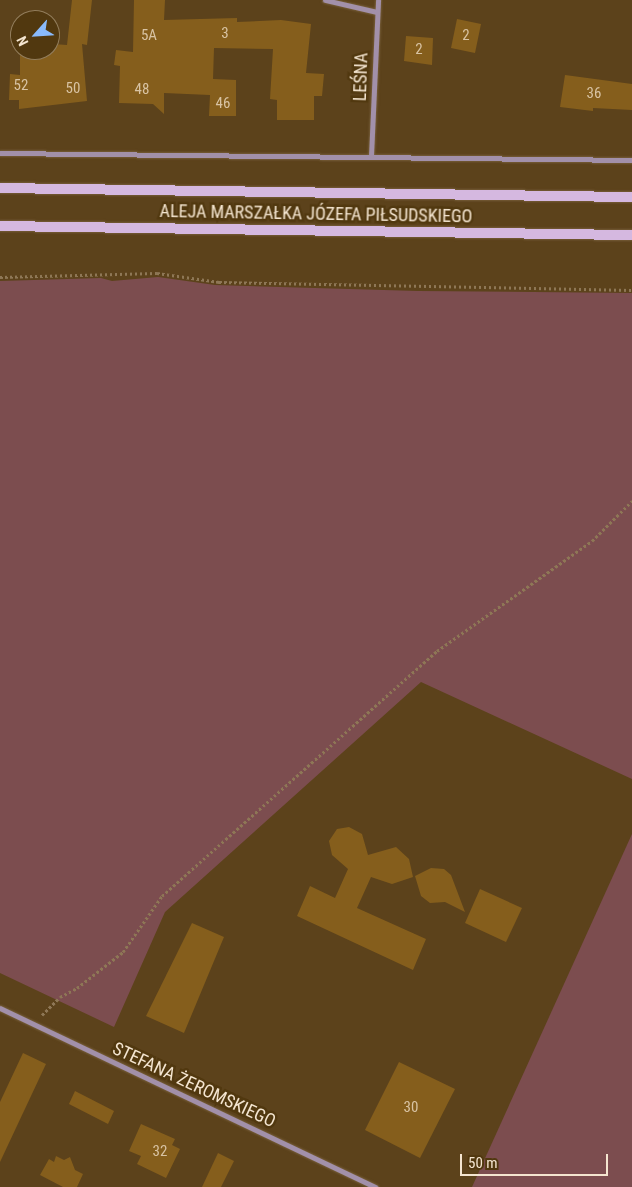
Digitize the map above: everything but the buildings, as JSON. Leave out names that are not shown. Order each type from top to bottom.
[{"type":"main road","name":"ALEJA MARSZAŁKA JÓZEFA PIŁSUDSKIEGO","points":[[0,188],[632,197]]},
{"type":"main road","name":"ALEJA MARSZAŁKA JÓZEFA PIŁSUDSKIEGO","points":[[0,226],[632,235]]},
{"type":"street","points":[[325,0],[377,12]]},
{"type":"street","name":"LEŚNA","points":[[372,156],[378,0]]},
{"type":"street","points":[[0,153],[632,160]]},
{"type":"street","name":"STEFANA ŻEROMSKIEGO","points":[[0,1008],[32,1025],[376,1187]]},
{"type":"path","points":[[0,277],[157,274],[219,282],[632,290]]},
{"type":"path","points":[[32,1025],[60,997],[77,988],[123,952],[162,896],[437,651],[592,541],[632,501]]},
{"type":"shaded area","points":[[158,277],[215,285],[418,291],[632,293],[632,779],[421,682],[165,912],[114,1027],[0,973],[0,281],[101,278],[112,281]]},
{"type":"shaded area","points":[[632,834],[632,1187],[472,1187]]}]
